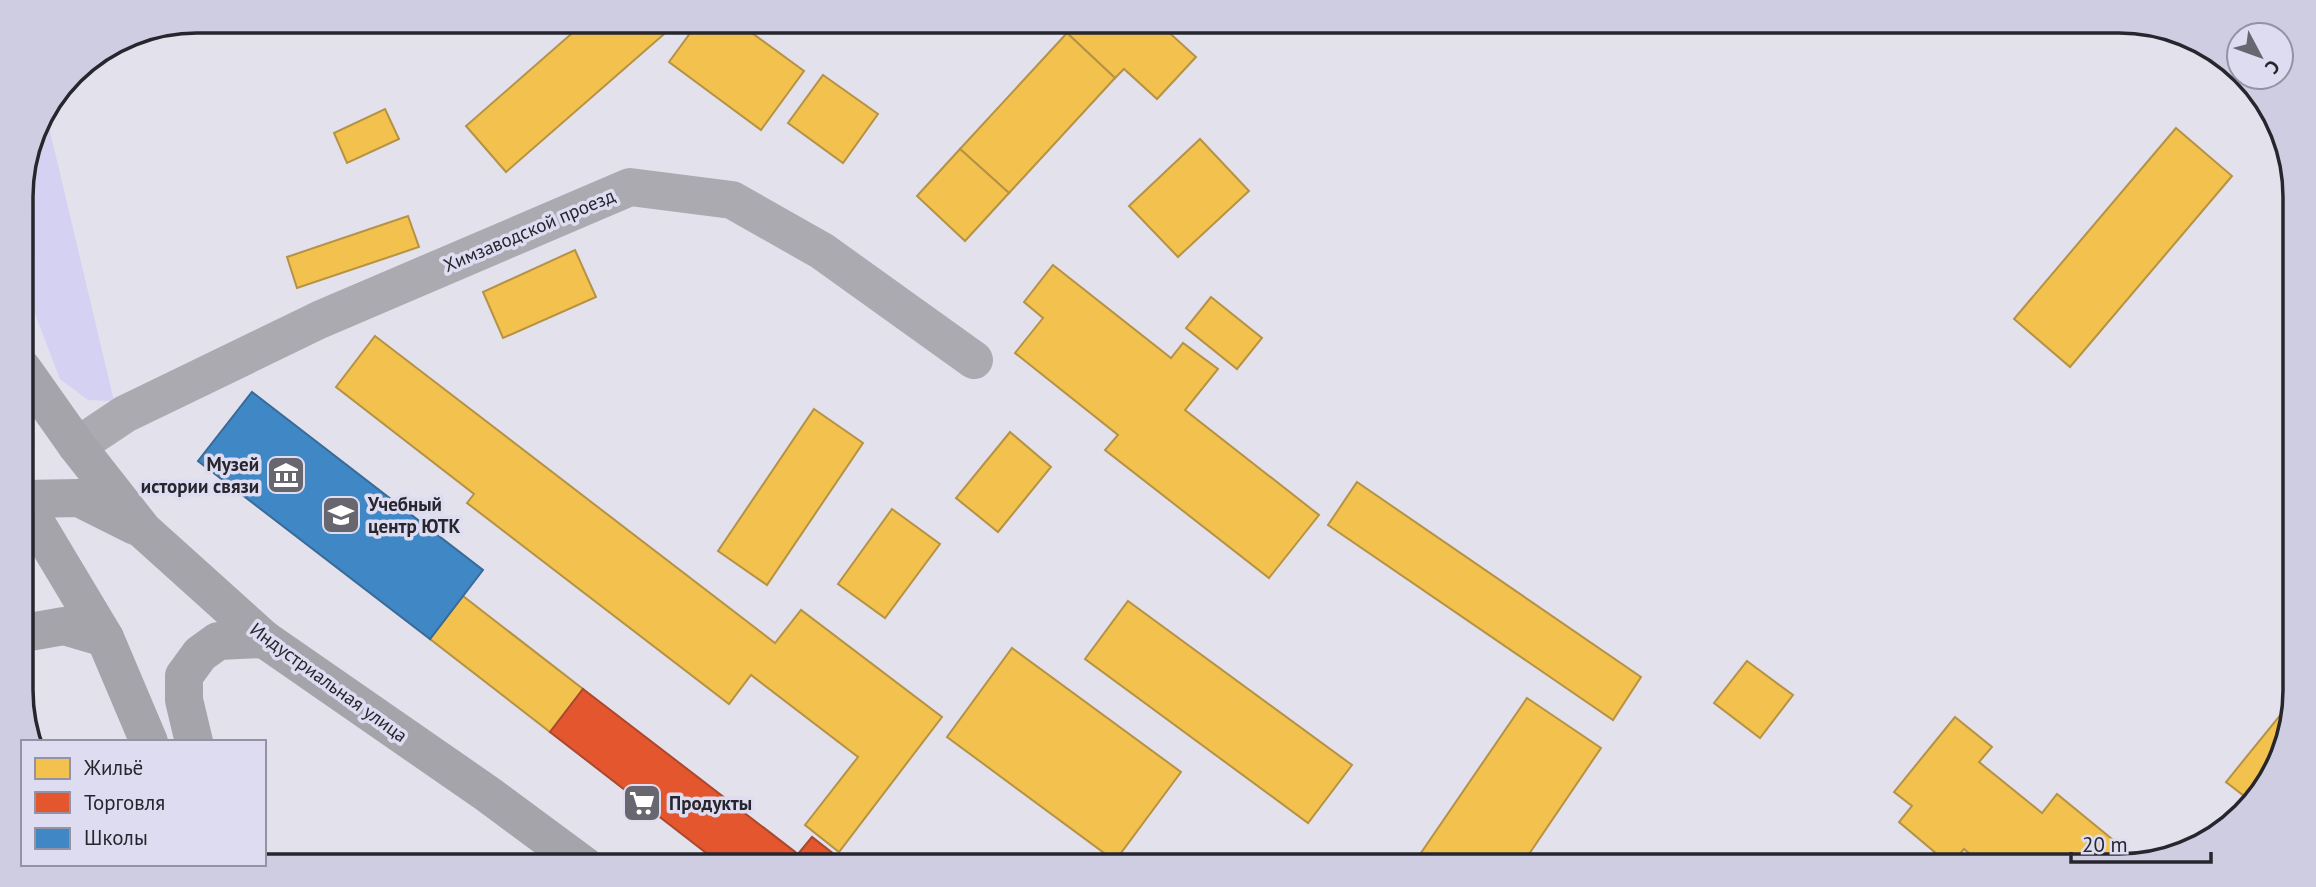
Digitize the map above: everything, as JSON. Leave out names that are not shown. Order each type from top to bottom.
[{"type":"main road","name":"Индустриальная улица","points":[[34,384],[77,446],[144,530],[264,639],[489,795],[569,854]]},
{"type":"main road","points":[[33,500],[79,498],[144,530]]},
{"type":"main road","points":[[33,517],[105,638],[148,740]]},
{"type":"main road","points":[[33,631],[64,626],[105,638]]},
{"type":"main road","points":[[194,740],[184,700],[184,676],[200,654],[218,641],[264,639]]},
{"type":"street","name":"Химзаводской проезд","points":[[77,446],[125,414],[319,320],[630,187],[732,200],[822,251],[974,360]]},
{"type":"shaded area","points":[[49,128],[114,401],[88,400],[60,379],[34,311],[34,187],[39,155]]},
{"type":"building: Жильё","points":[[1170,33],[1196,57],[1157,99],[1124,69],[1115,78],[1068,34]]},
{"type":"building: Жильё","points":[[571,34],[664,34],[506,172],[466,126]]},
{"type":"building: Жильё","points":[[690,34],[753,34],[804,71],[761,130],[669,62]]},
{"type":"building: Жильё","points":[[1066,34],[1115,78],[1009,193],[960,149]]},
{"type":"building: Жильё","points":[[823,75],[878,114],[843,163],[788,123]]},
{"type":"building: Жильё","points":[[385,109],[399,139],[347,163],[334,133]]},
{"type":"building: Жильё","points":[[2176,128],[2232,176],[2070,367],[2014,319]]},
{"type":"building: Жильё","points":[[1200,139],[1249,191],[1178,257],[1129,206]]},
{"type":"building: Жильё","points":[[960,149],[1009,193],[965,241],[917,196]]},
{"type":"building: Жильё","points":[[408,216],[419,247],[297,288],[287,257]]},
{"type":"building: Жильё","points":[[575,250],[596,297],[503,338],[483,292]]},
{"type":"building: Жильё","points":[[1053,265],[1171,358],[1183,343],[1218,369],[1185,410],[1319,515],[1269,578],[1105,450],[1118,435],[1015,353],[1043,318],[1024,302]]},
{"type":"building: Жильё","points":[[1211,297],[1262,338],[1237,369],[1186,328]]},
{"type":"building: Жильё","points":[[375,336],[775,643],[801,610],[942,717],[839,852],[805,825],[858,757],[751,675],[729,704],[467,503],[474,494],[336,387]]},
{"type":"building: Жильё","points":[[814,409],[863,443],[767,585],[718,551]]},
{"type":"building: Жильё","points":[[1010,432],[1051,467],[998,532],[956,498]]},
{"type":"building: Жильё","points":[[1357,482],[1641,677],[1613,720],[1328,525]]},
{"type":"building: Жильё","points":[[892,509],[940,544],[885,618],[838,584]]},
{"type":"building: Жильё","points":[[463,596],[583,689],[550,732],[430,639]]},
{"type":"building: Жильё","points":[[1128,601],[1352,765],[1308,823],[1085,659]]},
{"type":"building: Жильё","points":[[1012,648],[1181,772],[1121,854],[1105,854],[947,737]]},
{"type":"building: Жильё","points":[[1747,661],[1793,695],[1760,738],[1714,703]]},
{"type":"building: Жильё","points":[[1527,698],[1601,748],[1530,853],[1421,853]]},
{"type":"building: Жильё","points":[[2281,715],[2266,762],[2244,796],[2226,782]]},
{"type":"building: Жильё","points":[[1955,717],[1992,747],[1979,762],[2042,813],[2057,794],[2129,853],[1969,853],[1964,849],[1960,853],[1936,853],[1899,822],[1912,806],[1894,792]]},
{"type":"building: Торговля","points":[[583,689],[798,854],[707,854],[550,732]]},
{"type":"building: Торговля","points":[[812,837],[833,854],[798,854]]},
{"type":"building: Школы","name":"Учебный центр ЮТК","points":[[252,392],[483,570],[430,639],[198,461]]},
{"type":"place","name":"Музей истории связи","points":[[286,475]]},
{"type":"place","name":"Учебный центр ЮТК","points":[[341,515]]},
{"type":"place","name":"Продукты","points":[[642,803]]}]
